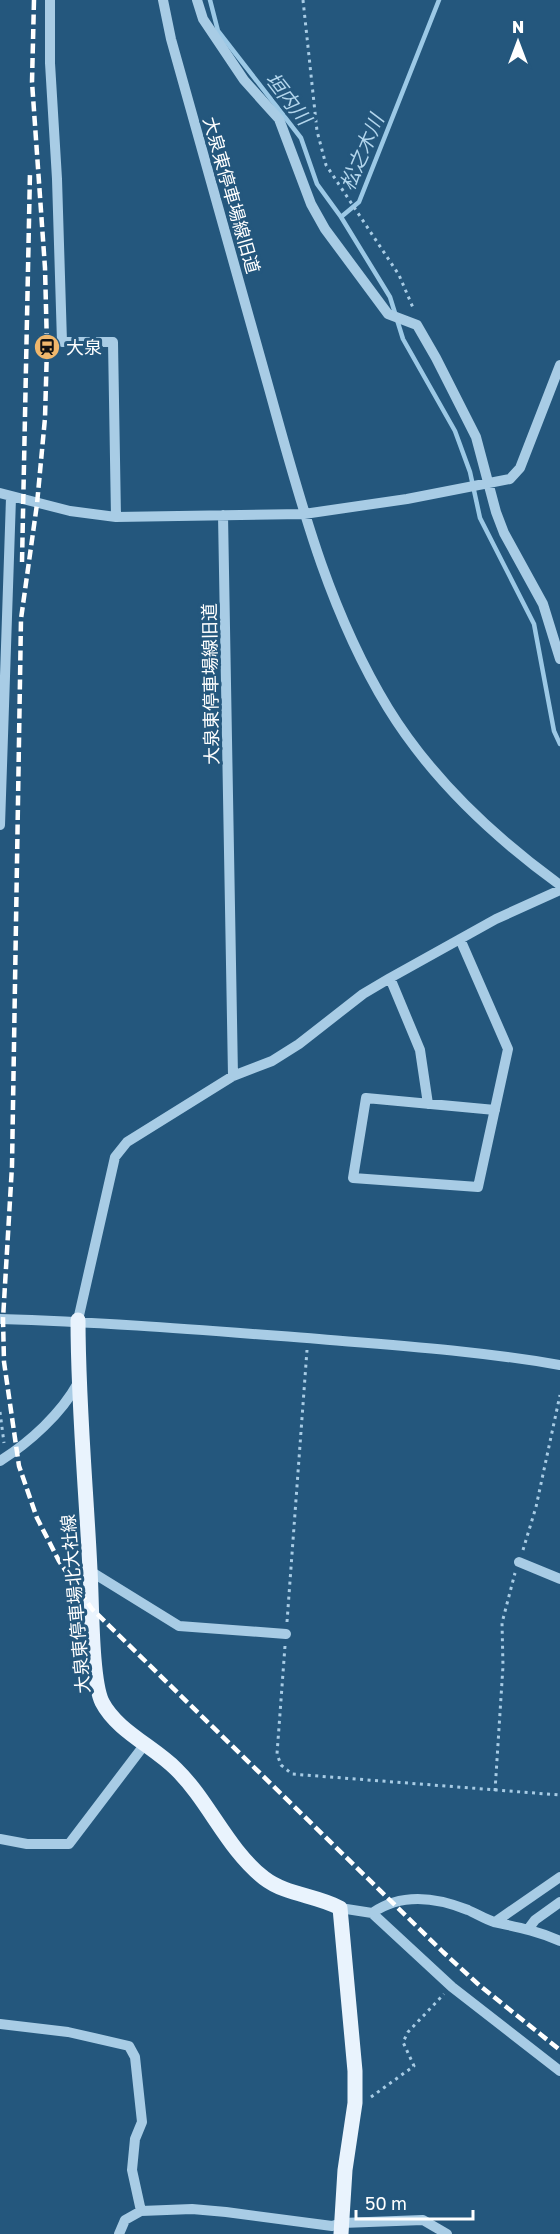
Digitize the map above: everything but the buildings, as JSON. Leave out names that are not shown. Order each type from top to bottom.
[{"type":"main road","name":"大泉東停車場北大社線","points":[[78,1320],[78,1383],[99,1693],[102,1702],[118,1722],[177,1769],[246,1862],[265,1879],[279,1888],[328,1901],[340,1908]]},
{"type":"main road","points":[[340,1908],[355,2071],[355,2103],[345,2170],[341,2228]]},
{"type":"street","points":[[50,0],[50,63],[57,179],[62,342],[113,342],[116,517]]},
{"type":"street","name":"大泉東停車場線旧道","points":[[163,0],[171,39],[304,514],[338,610],[388,708],[437,775],[485,825],[560,885]]},
{"type":"street","points":[[197,0],[203,19],[244,80],[279,119],[311,204],[325,229],[388,314],[414,324],[476,437],[496,512],[504,533],[543,604],[560,659]]},
{"type":"street","points":[[0,825],[5,495],[70,511],[116,517],[304,514],[510,479],[520,468],[560,365]]},
{"type":"street","name":"大泉東停車場線旧道","points":[[223,515],[233,1076]]},
{"type":"street","points":[[78,1320],[113,1162],[118,1151],[137,1134],[210,1093],[233,1076],[272,1061],[299,1044],[363,994],[390,978],[496,919],[560,890]]},
{"type":"street","points":[[460,939],[508,1050],[495,1110],[478,1187],[353,1178],[366,1098],[495,1110]]},
{"type":"street","points":[[390,978],[420,1050],[428,1104]]},
{"type":"street","points":[[0,1319],[78,1320],[308,1338],[499,1354],[560,1365]]},
{"type":"street","points":[[3,1459],[34,1436],[72,1394],[78,1383]]},
{"type":"street","points":[[519,1562],[560,1579]]},
{"type":"street","points":[[90,1571],[179,1626],[286,1634]]},
{"type":"street","points":[[0,1839],[27,1844],[69,1844],[145,1744]]},
{"type":"street","points":[[495,1922],[560,1877]]},
{"type":"street","points":[[372,1913],[400,1899],[418,1898],[455,1906],[495,1922],[529,1928],[560,1941]]},
{"type":"street","points":[[529,1928],[535,1920],[560,1902]]},
{"type":"street","points":[[340,1908],[372,1913],[452,1987],[560,2071]]},
{"type":"street","points":[[0,2024],[68,2032],[129,2046],[135,2057],[142,2122],[135,2139],[132,2170],[141,2211]]},
{"type":"street","points":[[119,2234],[125,2220],[141,2211],[192,2210],[341,2228],[423,2220],[447,2234]]},
{"type":"path","points":[[303,0],[317,131],[326,165],[399,275],[414,309],[414,324]]},
{"type":"path","points":[[308,1338],[277,1754],[281,1765],[292,1774],[560,1795]]},
{"type":"path","points":[[495,1791],[503,1666],[501,1623],[536,1507],[560,1395]]},
{"type":"path","points":[[0,1412],[3,1459]]},
{"type":"path","points":[[355,2103],[370,2098],[414,2066],[403,2042],[408,2032],[452,1987]]},
{"type":"waterway","name":"垣内川","points":[[210,0],[218,31],[301,138],[317,184],[341,217],[390,297],[403,339],[455,431],[470,472],[480,518],[534,624],[554,731],[560,744]]},
{"type":"waterway","name":"松之木川","points":[[341,217],[359,202],[439,0]]},
{"type":"railway","points":[[34,0],[32,82],[45,268],[47,347],[45,418],[37,504],[21,619],[12,1166],[3,1319],[4,1362],[19,1466],[37,1518],[59,1561],[92,1609],[443,1952],[479,1985],[560,2050]]},
{"type":"railway","points":[[22,562],[30,172]]},
{"type":"place","name":"大泉","points":[[47,347]]}]
